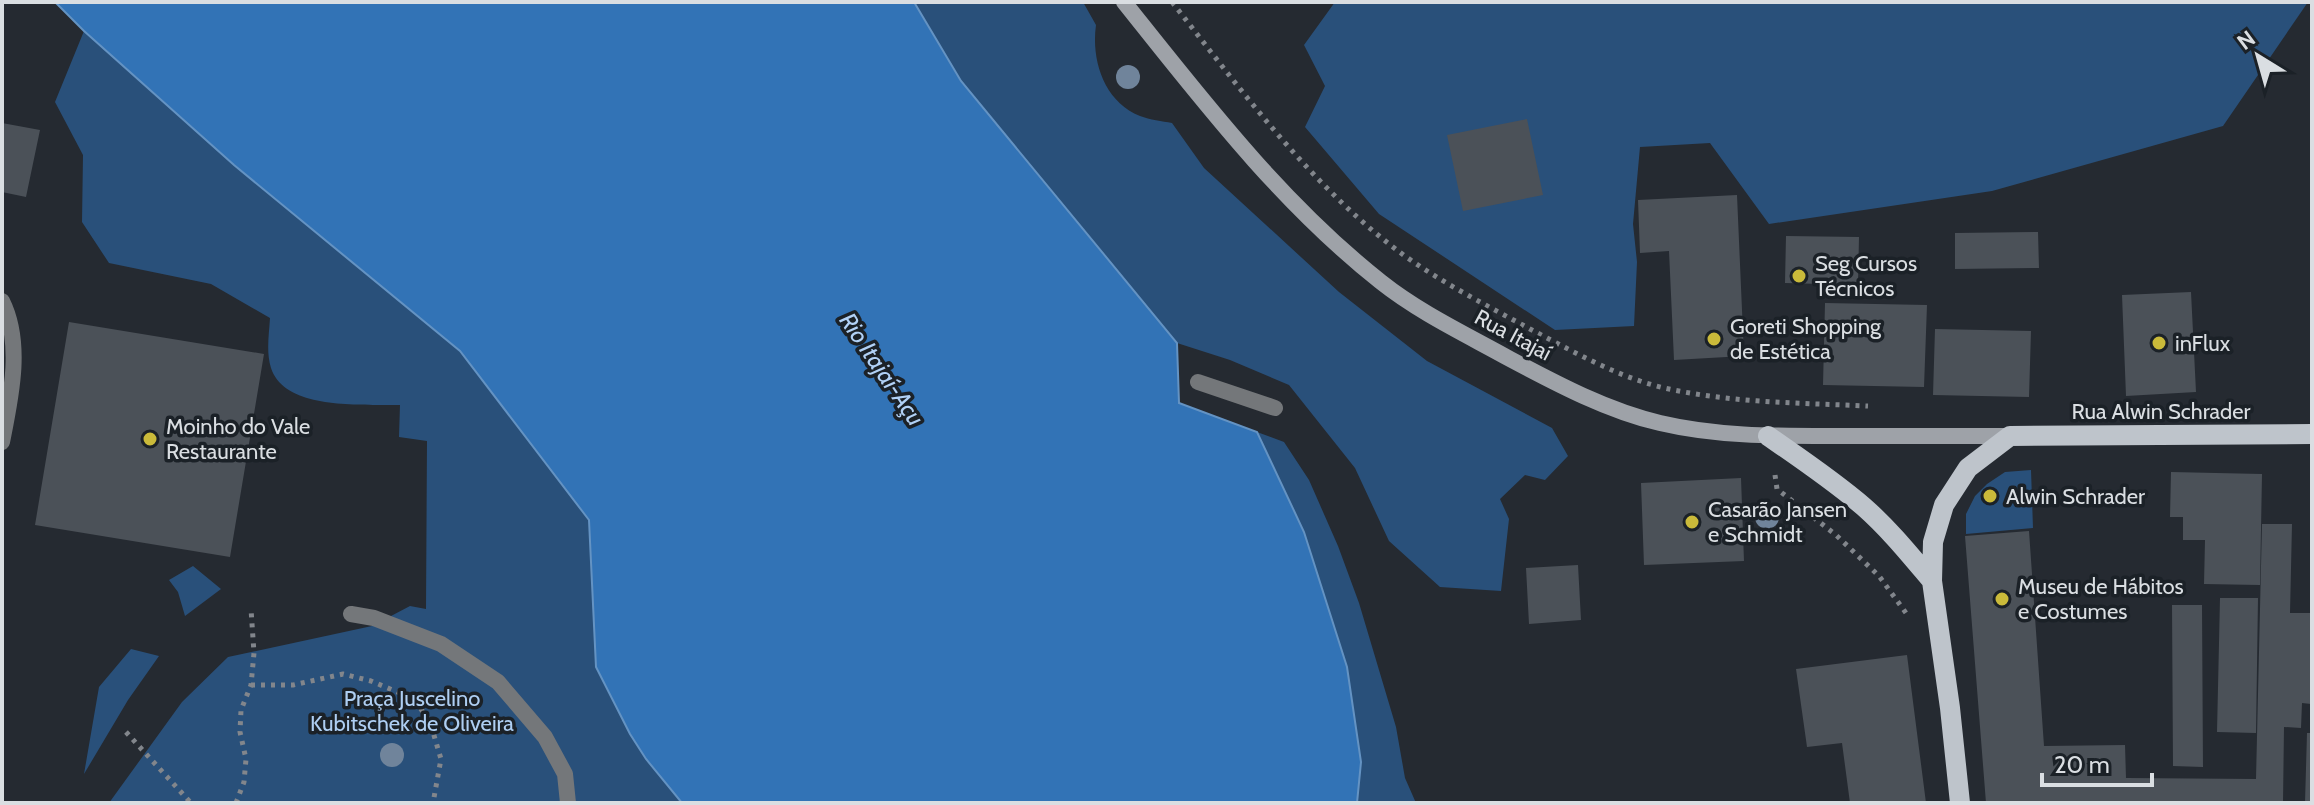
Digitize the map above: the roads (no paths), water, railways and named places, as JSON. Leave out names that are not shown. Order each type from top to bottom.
[{"type":"main road","name":"Rua Itajaí","points":[[1124,2],[1268,177],[1332,241],[1383,284],[1451,327],[1530,370],[1608,407],[1659,423],[1706,431],[1768,436],[2010,436]]},
{"type":"main road","name":"Rua Alwin Schrader","points":[[2010,436],[2312,434]]},
{"type":"main road","points":[[1768,436],[1866,509],[1932,581]]},
{"type":"main road","points":[[1960,803],[1932,581],[1933,542],[1944,505],[1968,468],[2010,436]]},
{"type":"street","points":[[2,301],[9,316],[14,363],[2,442]]},
{"type":"street","points":[[1198,382],[1275,408]]},
{"type":"street","points":[[351,614],[374,618],[441,644],[498,682],[545,737],[565,774],[568,803]]},
{"type":"water","name":"Rio Itajaí-Açu","points":[[55,2],[914,2],[961,81],[1177,343],[1179,403],[1257,432],[1304,532],[1347,667],[1361,762],[1357,803],[682,803],[630,734],[596,667],[589,520],[460,351],[234,165]]},
{"type":"place","name":"Seg Cursos Técnicos","points":[[1799,276]]},
{"type":"place","name":"Goreti Shopping de Estética","points":[[1714,339]]},
{"type":"place","name":"inFlux","points":[[2159,343]]},
{"type":"place","name":"Moinho do Vale Restaurante","points":[[150,439]]},
{"type":"place","name":"Alwin Schrader","points":[[1990,496]]},
{"type":"place","name":"Casarão Jansen e Schmidt","points":[[1692,522]]},
{"type":"place","name":"Museu de Hábitos e Costumes","points":[[2002,599]]},
{"type":"park label","name":"Praça Juscelino Kubitschek de Oliveira","points":[[412,710]]}]
